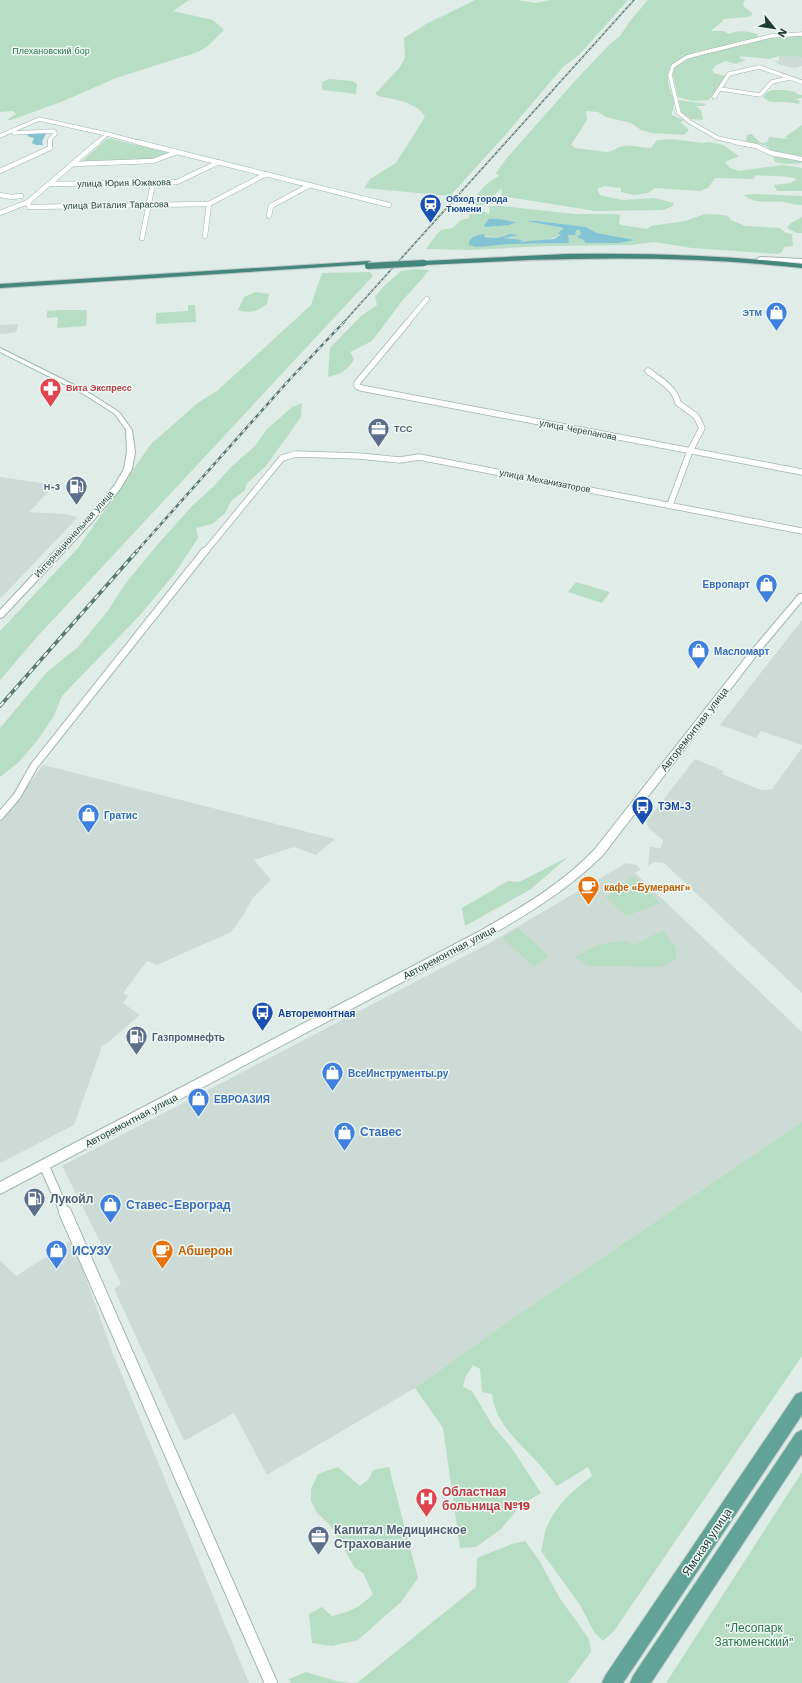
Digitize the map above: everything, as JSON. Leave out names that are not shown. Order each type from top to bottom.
[{"type":"highway","points":[[0,286],[545,254],[632,252],[802,262]]},
{"type":"highway","points":[[424,262],[633,256],[692,257],[774,263],[802,267]]},
{"type":"highway","points":[[0,290],[368,265]]},
{"type":"main road","name":"Ямская улица","points":[[612,1683],[802,1400]]},
{"type":"main road","name":"Ямская улица","points":[[640,1683],[802,1439]]},
{"type":"street","points":[[802,34],[771,36],[698,54],[673,66],[670,75],[679,113],[698,128],[718,138],[749,144],[771,153],[802,159]]},
{"type":"street","points":[[714,97],[730,73],[759,67],[802,82]]},
{"type":"street","points":[[720,89],[760,95],[769,84],[789,78]]},
{"type":"street","points":[[0,136],[40,119],[107,134],[389,205]]},
{"type":"street","points":[[0,172],[50,148],[50,139],[55,132],[9,133]]},
{"type":"street","points":[[0,213],[28,202],[107,134]]},
{"type":"street","points":[[73,164],[153,162],[177,152]]},
{"type":"street","name":"улица Юрия Южакова","points":[[50,184],[177,182],[219,162]]},
{"type":"street","points":[[205,236],[208,204],[266,174]]},
{"type":"street","points":[[142,238],[153,183]]},
{"type":"street","points":[[269,216],[272,206],[310,185]]},
{"type":"street","points":[[0,195],[12,197],[21,196]]},
{"type":"street","name":"улица Виталия Тарасова","points":[[28,202],[29,207],[208,204]]},
{"type":"street","name":"улица Черепанова","points":[[427,299],[422,302],[357,386],[361,388],[802,472]]},
{"type":"street","name":"Интернациональная улица","points":[[0,350],[84,392],[117,413],[129,430],[131,452],[128,469],[117,487],[89,520],[0,615]]},
{"type":"street","points":[[648,370],[674,393],[678,397],[678,403],[693,413],[702,424],[702,428],[690,451],[670,505]]},
{"type":"street","name":"улица Механизаторов","points":[[0,816],[17,796],[34,766],[171,593],[282,458],[287,456],[320,454],[400,460],[419,457],[802,531]]},
{"type":"street","name":"Авторемонтная улица","points":[[0,1188],[484,934],[512,918],[576,874],[599,852],[756,650],[802,596]]},
{"type":"street","points":[[44,1165],[271,1683]]},
{"type":"shaded area","points":[[779,56],[802,57],[802,66],[795,68],[780,65],[774,61],[779,61]]},
{"type":"shaded area","points":[[18,324],[17,331],[0,334],[0,325]]},
{"type":"shaded area","points":[[0,477],[55,485],[29,512],[65,514],[78,517],[0,599]]},
{"type":"shaded area","points":[[802,620],[802,745],[761,731],[756,738],[720,725]]},
{"type":"shaded area","points":[[802,748],[802,993],[664,863],[654,862],[648,866],[650,847],[661,848],[663,840],[649,828],[646,822],[695,759],[724,771],[722,774],[761,790],[772,789]]},
{"type":"shaded area","points":[[43,765],[335,839],[316,855],[294,847],[254,860],[271,880],[252,899],[244,914],[231,932],[157,965],[147,961],[123,993],[128,996],[123,1003],[140,1015],[106,1044],[100,1047],[101,1049],[74,1125],[0,1163],[0,818]]},
{"type":"shaded area","points":[[626,863],[636,865],[641,870],[635,873],[802,1032],[802,1122],[503,1325],[415,1388],[267,1475],[234,1413],[184,1441],[114,1289],[121,1284],[62,1166],[488,944]]},
{"type":"shaded area","points":[[72,1240],[112,1351],[249,1683],[0,1683],[0,1261],[16,1276]]},
{"type":"green space","name":"Плехановский бор","points":[[0,0],[189,0],[173,11],[213,20],[224,30],[208,46],[198,52],[116,78],[61,102],[11,120],[7,120],[16,114],[13,111],[0,112]]},
{"type":"green space","points":[[475,0],[517,0],[536,3],[551,0],[628,0],[579,55],[563,67],[507,133],[450,196],[364,188],[370,179],[396,163],[425,117],[420,110],[412,105],[375,94],[400,67],[405,57],[404,38],[426,24]]},
{"type":"green space","points":[[648,0],[746,0],[744,1],[743,6],[753,14],[748,17],[723,19],[723,21],[711,31],[723,31],[729,34],[740,31],[757,34],[758,38],[678,61],[674,64],[668,73],[670,90],[675,102],[672,115],[684,120],[680,122],[689,130],[684,135],[652,133],[641,130],[631,123],[606,117],[598,112],[586,111],[587,120],[571,145],[575,148],[606,152],[624,146],[651,148],[657,140],[672,139],[702,143],[709,142],[723,145],[739,156],[725,162],[730,168],[739,171],[783,165],[802,168],[802,191],[777,191],[774,185],[791,183],[797,179],[756,175],[753,179],[715,178],[708,188],[700,191],[655,188],[648,193],[634,195],[621,192],[621,188],[604,186],[597,189],[600,195],[622,200],[654,198],[674,203],[673,206],[663,210],[595,211],[501,196],[502,188],[483,205],[472,205],[483,188],[499,176],[496,173],[506,159],[574,82],[610,44],[620,36],[630,21]]},
{"type":"green space","points":[[802,34],[802,57],[779,56],[769,59],[741,56],[739,58],[746,60],[735,64],[726,61],[716,65],[712,70],[714,73],[726,76],[716,93],[708,100],[692,101],[678,97],[673,74],[675,66],[689,58],[767,38]]},
{"type":"green space","points":[[329,79],[353,81],[357,84],[356,94],[322,90],[322,82]]},
{"type":"green space","points":[[772,90],[796,92],[797,94],[802,95],[802,98],[796,99],[800,101],[799,104],[771,102],[763,97],[766,93]]},
{"type":"green space","points":[[679,100],[706,104],[704,106],[696,106],[701,110],[703,120],[691,119],[681,112]]},
{"type":"green space","points":[[802,125],[802,163],[786,164],[775,162],[773,158],[779,154],[769,149],[767,146],[746,141],[747,135],[752,134],[759,142],[764,143],[768,141],[769,137],[788,139],[785,137]]},
{"type":"green space","points":[[108,138],[169,153],[153,160],[81,162]]},
{"type":"green space","points":[[744,195],[802,196],[802,205],[784,202],[763,202],[753,200]]},
{"type":"green space","points":[[490,206],[500,206],[575,214],[614,214],[620,215],[619,223],[621,225],[647,229],[651,226],[685,221],[705,214],[724,215],[745,226],[780,228],[786,233],[792,234],[793,246],[784,247],[782,252],[778,254],[692,248],[654,242],[630,245],[546,246],[470,250],[426,249],[441,230],[453,228],[461,220],[469,218],[470,213],[465,209],[474,208],[489,214]],"holes":[[[527,221],[586,227],[597,233],[634,240],[619,243],[586,243],[581,230],[576,230],[575,233],[568,235],[568,243],[493,245],[469,242],[471,238],[479,235],[498,238],[510,234],[517,235],[502,238],[514,242],[535,242],[561,235],[559,233],[564,228]]]},
{"type":"green space","points":[[802,217],[802,233],[797,233],[787,228],[791,223]]},
{"type":"green space","points":[[415,269],[429,270],[402,301],[372,341],[350,352],[354,359],[350,366],[340,373],[328,377],[330,348],[361,316],[377,305],[375,297],[383,287],[401,271]]},
{"type":"green space","points":[[370,272],[373,276],[37,637],[0,680],[0,631],[78,548],[151,444],[199,402],[217,391],[311,305],[322,273]]},
{"type":"green space","points":[[255,292],[269,294],[267,304],[254,311],[246,312],[238,310],[244,297]]},
{"type":"green space","points":[[188,305],[195,305],[196,322],[156,324],[156,313],[188,311]]},
{"type":"green space","points":[[87,310],[86,326],[57,328],[58,317],[47,318],[47,311]]},
{"type":"green space","points":[[302,403],[301,417],[266,466],[247,483],[245,490],[232,500],[225,513],[212,524],[196,528],[198,538],[175,573],[141,614],[62,696],[54,716],[37,741],[19,762],[0,777],[0,728],[47,672],[78,647],[107,612],[125,584],[192,506],[213,487],[231,467],[255,446],[267,429],[292,407]]},
{"type":"green space","points":[[576,582],[610,592],[602,603],[568,592]]},
{"type":"green space","points":[[568,857],[531,889],[465,926],[462,908],[508,881],[519,882]]},
{"type":"green space","points":[[634,876],[660,903],[626,916],[606,897]]},
{"type":"green space","points":[[518,928],[549,956],[534,967],[502,938]]},
{"type":"green space","points":[[663,930],[676,948],[676,959],[661,967],[588,966],[575,957],[597,945],[623,940],[634,945]]},
{"type":"green space","points":[[802,1122],[802,1356],[614,1631],[603,1641],[594,1632],[580,1605],[541,1551],[546,1529],[554,1513],[571,1493],[592,1476],[588,1467],[557,1486],[503,1424],[494,1405],[492,1394],[482,1392],[480,1369],[473,1365],[465,1378],[463,1387],[472,1391],[493,1426],[511,1447],[541,1493],[521,1505],[501,1529],[476,1547],[460,1548],[443,1428],[415,1388],[503,1325]]},
{"type":"green space","points":[[338,1467],[360,1486],[369,1479],[373,1470],[389,1467],[418,1578],[401,1602],[358,1640],[332,1646],[312,1643],[309,1614],[322,1607],[332,1616],[344,1613],[359,1605],[373,1594],[363,1573],[355,1568],[331,1526],[317,1513],[311,1501],[311,1489],[318,1474]]},
{"type":"green space","name":"\"Лесопарк Затюменский\"","points":[[802,1472],[802,1683],[666,1683]]},
{"type":"green space","points":[[525,1541],[539,1560],[559,1597],[589,1639],[591,1652],[568,1683],[357,1683],[476,1587],[477,1558],[512,1544]]},
{"type":"green space","points":[[306,1672],[336,1681],[351,1683],[291,1683],[289,1679]]},
{"type":"water","points":[[47,132],[42,141],[43,145],[36,145],[32,143],[34,138],[27,136],[29,134]]},
{"type":"water","points":[[489,219],[500,219],[516,222],[509,225],[486,227],[484,225]]},
{"type":"water","points":[[526,221],[586,227],[597,233],[635,240],[619,243],[585,243],[584,240],[577,237],[581,234],[580,230],[576,230],[575,235],[568,235],[569,243],[511,244],[476,247],[469,245],[471,238],[484,234],[485,237],[498,238],[510,234],[519,235],[503,238],[523,240],[519,242],[554,239],[561,235],[558,233],[564,228]]},
{"type":"railway","points":[[343,323],[634,0]]},
{"type":"railway","points":[[136,552],[290,379],[344,322]]},
{"type":"railway","points":[[0,706],[137,551]]},
{"type":"place","name":"Обход города Тюмени","points":[[431,224]]},
{"type":"place","name":"ЭТМ","points":[[777,332]]},
{"type":"place","name":"Вита Экспресс","points":[[51,408]]},
{"type":"place","name":"ТСС","points":[[378,448]]},
{"type":"place","name":"Н-3","points":[[76,506]]},
{"type":"place","name":"Европарт","points":[[766,604]]},
{"type":"place","name":"Масломарт","points":[[698,670]]},
{"type":"place","name":"ТЭМ-З","points":[[643,826]]},
{"type":"place","name":"Гратис","points":[[88,834]]},
{"type":"place","name":"кафе «Бумеранг»","points":[[588,906]]},
{"type":"place","name":"Авторемонтная","points":[[262,1032]]},
{"type":"place","name":"Газпромнефть","points":[[137,1056]]},
{"type":"place","name":"ВсеИнструменты.ру","points":[[333,1092]]},
{"type":"place","name":"ЕВРОАЗИЯ","points":[[199,1118]]},
{"type":"place","name":"Ставес","points":[[345,1152]]},
{"type":"place","name":"Лукойл","points":[[34,1218]]},
{"type":"place","name":"Ставес-Евроград","points":[[110,1224]]},
{"type":"place","name":"ИСУЗУ","points":[[57,1270]]},
{"type":"place","name":"Абшерон","points":[[163,1270]]},
{"type":"place","name":"Областная больница №19","points":[[426,1518]]},
{"type":"place","name":"Капитал Медицинское Страхование","points":[[319,1556]]}]
